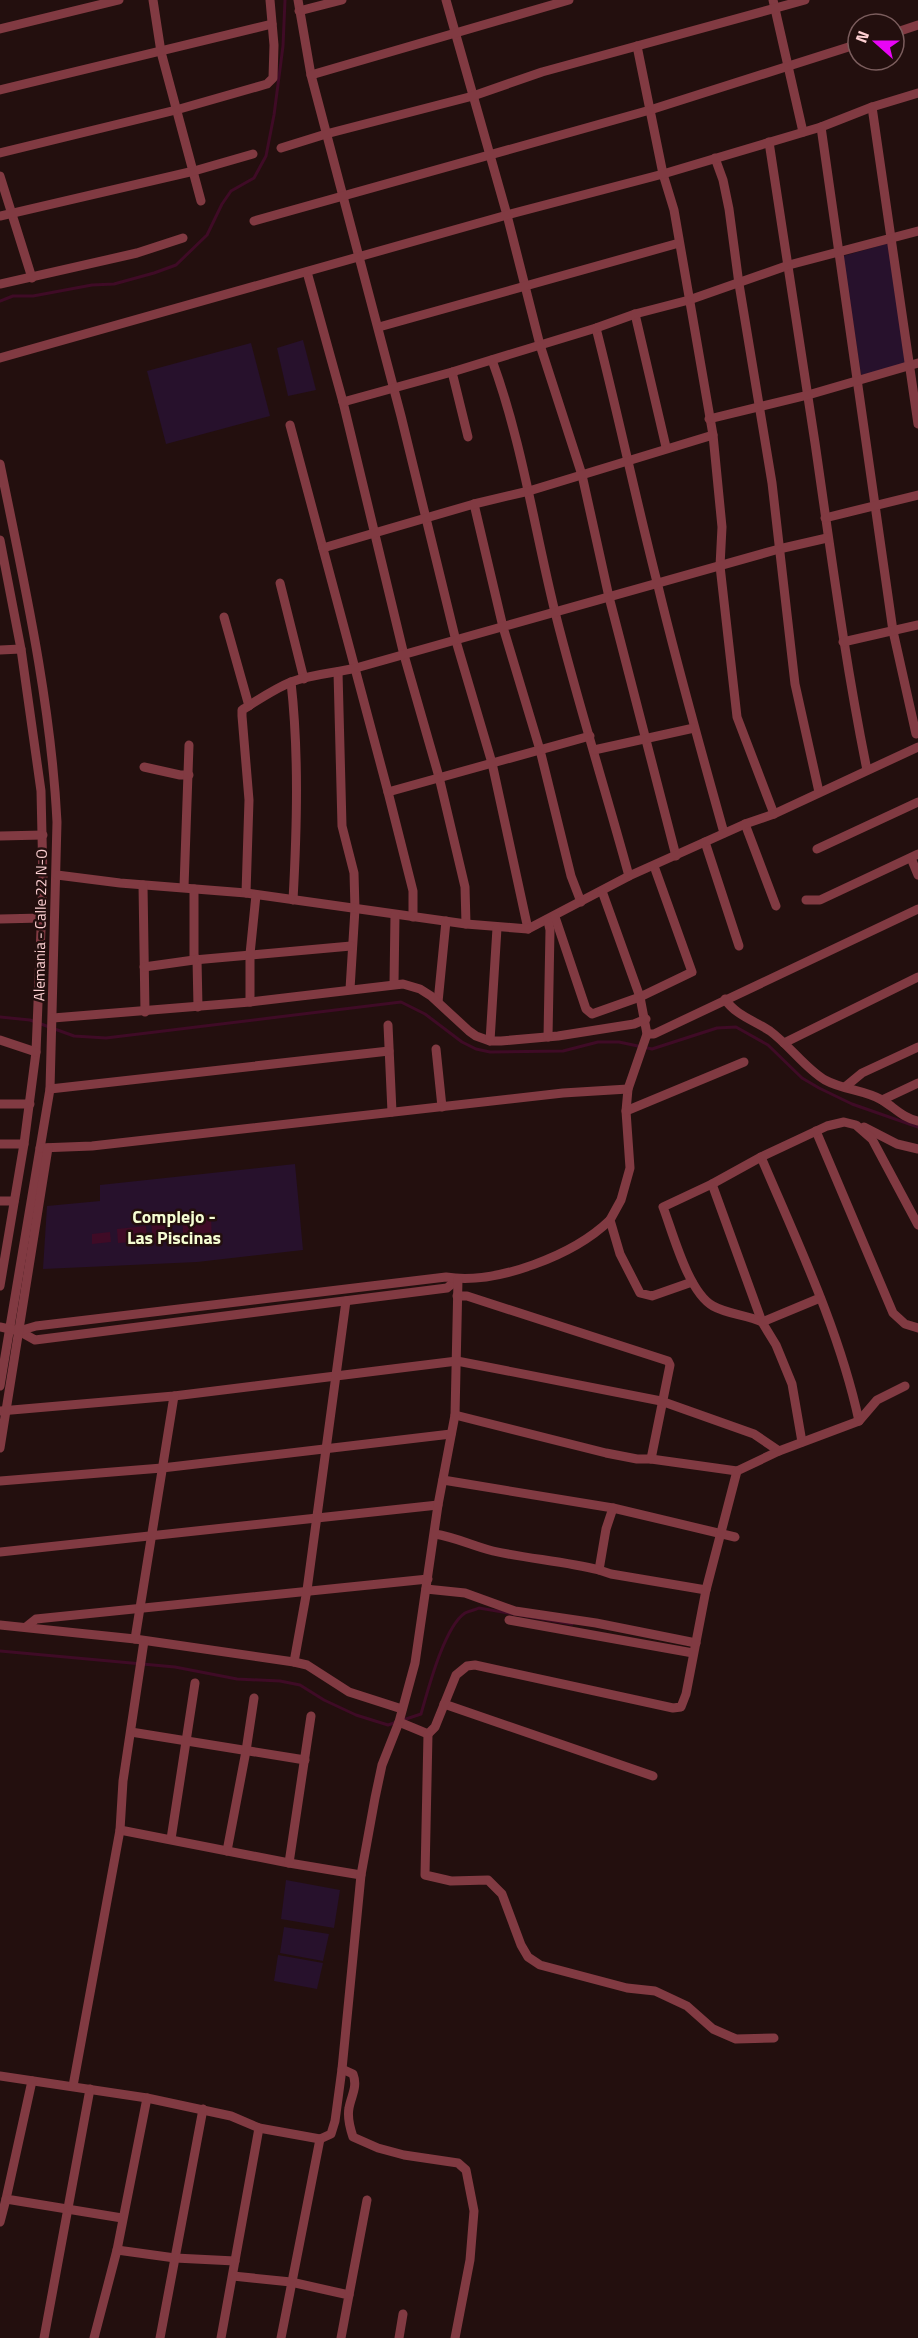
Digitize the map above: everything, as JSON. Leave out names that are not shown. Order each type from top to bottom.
[{"type":"street","points":[[0,29],[118,0]]},
{"type":"street","points":[[153,0],[161,52],[201,201]]},
{"type":"street","points":[[0,153],[176,110],[270,82],[273,78],[273,67],[270,0]]},
{"type":"street","points":[[298,0],[311,75],[379,327],[456,641],[492,763],[528,929]]},
{"type":"street","points":[[299,11],[342,0]]},
{"type":"street","points":[[446,0],[491,155],[540,345],[582,475],[609,597],[676,856]]},
{"type":"street","points":[[311,75],[568,0]]},
{"type":"street","points":[[281,148],[473,96],[542,72],[774,4],[805,0]]},
{"type":"street","points":[[774,4],[803,132]]},
{"type":"street","points":[[0,90],[272,24]]},
{"type":"street","points":[[637,46],[663,174],[674,210],[712,435],[722,527],[720,566],[736,717],[774,813]]},
{"type":"street","points":[[254,221],[650,110],[846,48]]},
{"type":"street","points":[[0,358],[507,215],[663,174],[821,127],[872,107],[918,93]]},
{"type":"street","points":[[872,107],[892,239],[897,291],[914,365],[918,424]]},
{"type":"street","points":[[821,127],[893,631],[915,734]]},
{"type":"street","points":[[769,142],[843,642],[867,770]]},
{"type":"street","points":[[0,216],[194,171],[253,154]]},
{"type":"street","points":[[715,158],[723,180],[729,210],[772,483],[795,684],[819,792]]},
{"type":"street","points":[[0,176],[32,278]]},
{"type":"street","points":[[343,402],[452,372],[635,314],[689,300],[789,265],[840,254],[918,231]]},
{"type":"street","points":[[0,284],[137,253],[183,238]]},
{"type":"street","points":[[379,327],[679,243]]},
{"type":"street","points":[[307,272],[343,402],[404,655],[439,777],[465,887],[466,924]]},
{"type":"street","points":[[635,314],[666,447]]},
{"type":"street","points":[[596,328],[657,584],[724,833]]},
{"type":"street","points":[[492,360],[506,398],[555,612],[629,876]]},
{"type":"street","points":[[709,419],[808,395],[914,365]]},
{"type":"street","points":[[452,372],[468,437]]},
{"type":"street","points":[[290,425],[413,891],[413,917]]},
{"type":"street","points":[[323,548],[474,504],[529,491],[666,447],[712,435]]},
{"type":"street","name":"Alemania - Calle 22 N-O","points":[[0,464],[32,630],[48,732],[55,786],[57,874],[51,1089],[44,1148],[0,1386]]},
{"type":"street","points":[[825,518],[918,495]]},
{"type":"street","points":[[474,504],[503,627],[540,750],[571,876],[581,902]]},
{"type":"street","points":[[250,1002],[249,800],[242,710],[291,682],[356,668],[780,549],[827,538]]},
{"type":"street","name":"Alemania - Calle 22 N-O","points":[[0,540],[21,649],[41,790],[42,836],[42,918],[37,1049],[24,1144],[0,1286]]},
{"type":"street","points":[[280,583],[304,679]]},
{"type":"street","points":[[224,617],[249,706]]},
{"type":"street","points":[[843,642],[918,625]]},
{"type":"street","points":[[0,650],[21,649]]},
{"type":"street","points":[[338,672],[342,826],[354,873],[350,989]]},
{"type":"street","points":[[291,682],[297,830],[293,900]]},
{"type":"street","points":[[594,750],[694,728]]},
{"type":"street","points":[[388,792],[590,736]]},
{"type":"street","points":[[189,745],[189,888],[198,1007]]},
{"type":"street","points":[[57,874],[143,885],[251,894],[497,928],[528,929],[551,919],[629,876],[918,747]]},
{"type":"street","points":[[144,767],[189,775]]},
{"type":"street","points":[[817,849],[918,802]]},
{"type":"street","points":[[745,824],[776,906]]},
{"type":"street","points":[[0,836],[42,836]]},
{"type":"street","points":[[705,842],[739,946]]},
{"type":"street","points":[[806,900],[820,900],[914,856],[918,875]]},
{"type":"street","points":[[551,919],[588,1012],[592,1014],[639,997],[692,972],[654,866]]},
{"type":"street","points":[[143,885],[145,1012]]},
{"type":"street","points":[[9,1329],[446,1277],[458,1279],[491,1276],[526,1267],[575,1245],[598,1231],[610,1220],[621,1200],[630,1168],[626,1111],[628,1089],[647,1034],[646,1019],[602,891]]},
{"type":"street","points":[[647,1034],[654,1034],[918,909]]},
{"type":"street","points":[[394,984],[395,915]]},
{"type":"street","points":[[0,919],[42,918]]},
{"type":"street","points":[[548,1037],[551,919]]},
{"type":"street","points":[[438,1002],[446,921]]},
{"type":"street","points":[[490,1041],[497,928]]},
{"type":"street","points":[[144,967],[195,959],[351,946]]},
{"type":"street","points":[[784,1043],[918,977]]},
{"type":"street","points":[[54,1021],[250,1002],[394,984],[420,989],[476,1036],[490,1041],[548,1037],[634,1024],[646,1019]]},
{"type":"street","points":[[725,999],[737,1012],[753,1020],[784,1043],[825,1080],[882,1100],[900,1114],[918,1121]]},
{"type":"street","points":[[388,1025],[392,1112]]},
{"type":"street","points":[[0,1040],[37,1049]]},
{"type":"street","points":[[845,1087],[862,1073],[918,1047]]},
{"type":"street","points":[[436,1049],[442,1107]]},
{"type":"street","points":[[51,1089],[389,1051]]},
{"type":"street","points":[[626,1111],[744,1062]]},
{"type":"street","points":[[882,1100],[918,1083]]},
{"type":"street","points":[[44,1148],[102,1145],[563,1093],[628,1089]]},
{"type":"street","points":[[0,1104],[30,1104]]},
{"type":"street","points":[[820,1298],[762,1322],[744,1314],[716,1308],[705,1301],[693,1282],[663,1207],[834,1123],[856,1125],[909,1148],[918,1149]]},
{"type":"street","points":[[856,1125],[872,1138],[880,1150],[915,1213],[918,1225]]},
{"type":"street","points":[[816,1131],[893,1313],[904,1324],[918,1328]]},
{"type":"street","points":[[0,1144],[24,1144]]},
{"type":"street","points":[[761,1157],[820,1298],[849,1378],[859,1421]]},
{"type":"street","points":[[712,1184],[762,1322],[776,1345],[792,1384],[802,1442]]},
{"type":"street","points":[[0,1201],[14,1201]]},
{"type":"street","points":[[610,1220],[620,1254],[640,1293],[652,1296],[693,1282]]},
{"type":"street","points":[[0,2076],[147,2098],[203,2109],[231,2116],[259,2128],[320,2139],[331,2134],[342,2069],[361,1875],[382,1765],[399,1722],[415,1663],[438,1505],[455,1415],[458,1279]]},
{"type":"street","points":[[9,1329],[35,1340],[447,1288],[458,1279]]},
{"type":"street","points":[[457,1296],[467,1296],[665,1359],[669,1365],[651,1459]]},
{"type":"street","points":[[294,1662],[307,1590],[346,1301]]},
{"type":"street","points":[[0,1448],[9,1329]]},
{"type":"street","points":[[3,1411],[174,1396],[457,1361],[661,1401],[754,1434],[779,1451]]},
{"type":"street","points":[[455,1415],[606,1453],[737,1471],[779,1451],[859,1421],[877,1401],[905,1386]]},
{"type":"street","points":[[73,2086],[120,1830],[123,1781],[131,1732],[150,1537],[174,1396]]},
{"type":"street","points":[[0,1481],[162,1468],[451,1434]]},
{"type":"street","points":[[737,1471],[706,1590],[686,1694],[681,1707],[475,1665],[460,1670],[435,1727],[428,1734],[425,1875],[451,1881],[488,1880],[502,1894],[521,1945],[528,1957],[540,1965],[627,1988],[655,1991],[687,2006],[713,2029],[736,2039],[746,2041],[774,2038]]},
{"type":"street","points":[[443,1480],[613,1508],[735,1537]]},
{"type":"street","points":[[0,1552],[438,1505]]},
{"type":"street","points":[[599,1570],[606,1529],[613,1508]]},
{"type":"street","points":[[435,1534],[496,1551],[706,1590]]},
{"type":"street","points":[[26,1627],[36,1618],[142,1606],[307,1590],[427,1584],[465,1593],[515,1611],[596,1623],[696,1643]]},
{"type":"street","points":[[509,1620],[693,1653]]},
{"type":"street","points":[[0,1625],[140,1640],[294,1662],[308,1665],[349,1692],[402,1709]]},
{"type":"street","points":[[171,1839],[195,1683]]},
{"type":"street","points":[[227,1851],[254,1698]]},
{"type":"street","points":[[444,1704],[653,1776]]},
{"type":"street","points":[[289,1863],[311,1716]]},
{"type":"street","points":[[399,1722],[428,1734]]},
{"type":"street","points":[[131,1732],[305,1761]]},
{"type":"street","points":[[120,1830],[361,1875]]},
{"type":"street","points":[[342,2069],[353,2074],[356,2081],[349,2107],[349,2121],[353,2137],[378,2148],[458,2163],[466,2170],[474,2211],[470,2260],[455,2338]]},
{"type":"street","points":[[0,2222],[32,2081]]},
{"type":"street","points":[[44,2338],[90,2089]]},
{"type":"street","points":[[94,2338],[117,2250],[147,2098]]},
{"type":"street","points":[[160,2338],[203,2109]]},
{"type":"street","points":[[221,2338],[259,2128]]},
{"type":"street","points":[[281,2338],[320,2139]]},
{"type":"street","points":[[6,2199],[122,2218]]},
{"type":"street","points":[[341,2338],[368,2199]]},
{"type":"street","points":[[117,2250],[175,2258],[235,2261]]},
{"type":"street","points":[[233,2276],[291,2282],[349,2295]]},
{"type":"street","points":[[399,2338],[403,2314]]},
{"type":"shaded area","points":[[889,243],[907,364],[861,375],[843,256]]},
{"type":"shaded area","points":[[303,340],[316,390],[288,396],[277,348]]},
{"type":"shaded area","points":[[251,343],[270,416],[166,444],[147,371]]},
{"type":"shaded area","name":"Complejo - Las Piscinas","points":[[295,1164],[303,1250],[197,1262],[43,1269],[47,1206],[100,1201],[100,1185]]},
{"type":"shaded area","points":[[211,1215],[212,1244],[184,1245],[182,1217]]},
{"type":"shaded area","points":[[155,1216],[164,1219],[166,1240],[158,1245],[153,1242],[151,1221]]},
{"type":"shaded area","points":[[146,1226],[147,1241],[118,1243],[117,1229]]},
{"type":"shaded area","points":[[110,1232],[111,1242],[92,1244],[92,1234]]},
{"type":"shaded area","points":[[286,1880],[340,1890],[334,1928],[281,1919]]},
{"type":"shaded area","points":[[284,1927],[329,1934],[323,1961],[280,1953]]},
{"type":"shaded area","points":[[278,1955],[323,1963],[317,1989],[274,1981]]},
{"type":"waterway","points":[[0,301],[13,296],[33,296],[92,285],[114,284],[154,273],[176,265],[207,235],[231,191],[254,178],[266,156],[283,46],[285,0]]},
{"type":"waterway","points":[[0,1017],[30,1020],[74,1036],[106,1038],[401,1002],[425,1014],[462,1042],[476,1049],[490,1052],[563,1051],[598,1042],[619,1042],[652,1049],[717,1028],[736,1027],[768,1045],[802,1078],[819,1088],[852,1104],[918,1127]]},
{"type":"waterway","points":[[403,1720],[421,1714],[432,1675],[450,1631],[465,1613],[479,1608],[572,1624]]},
{"type":"waterway","points":[[0,1651],[175,1667],[237,1679],[280,1681],[300,1685],[324,1700],[356,1715],[388,1725],[397,1722]]},
{"type":"district","name":"Complejo - Las Piscinas","points":[[174,1226]]}]
